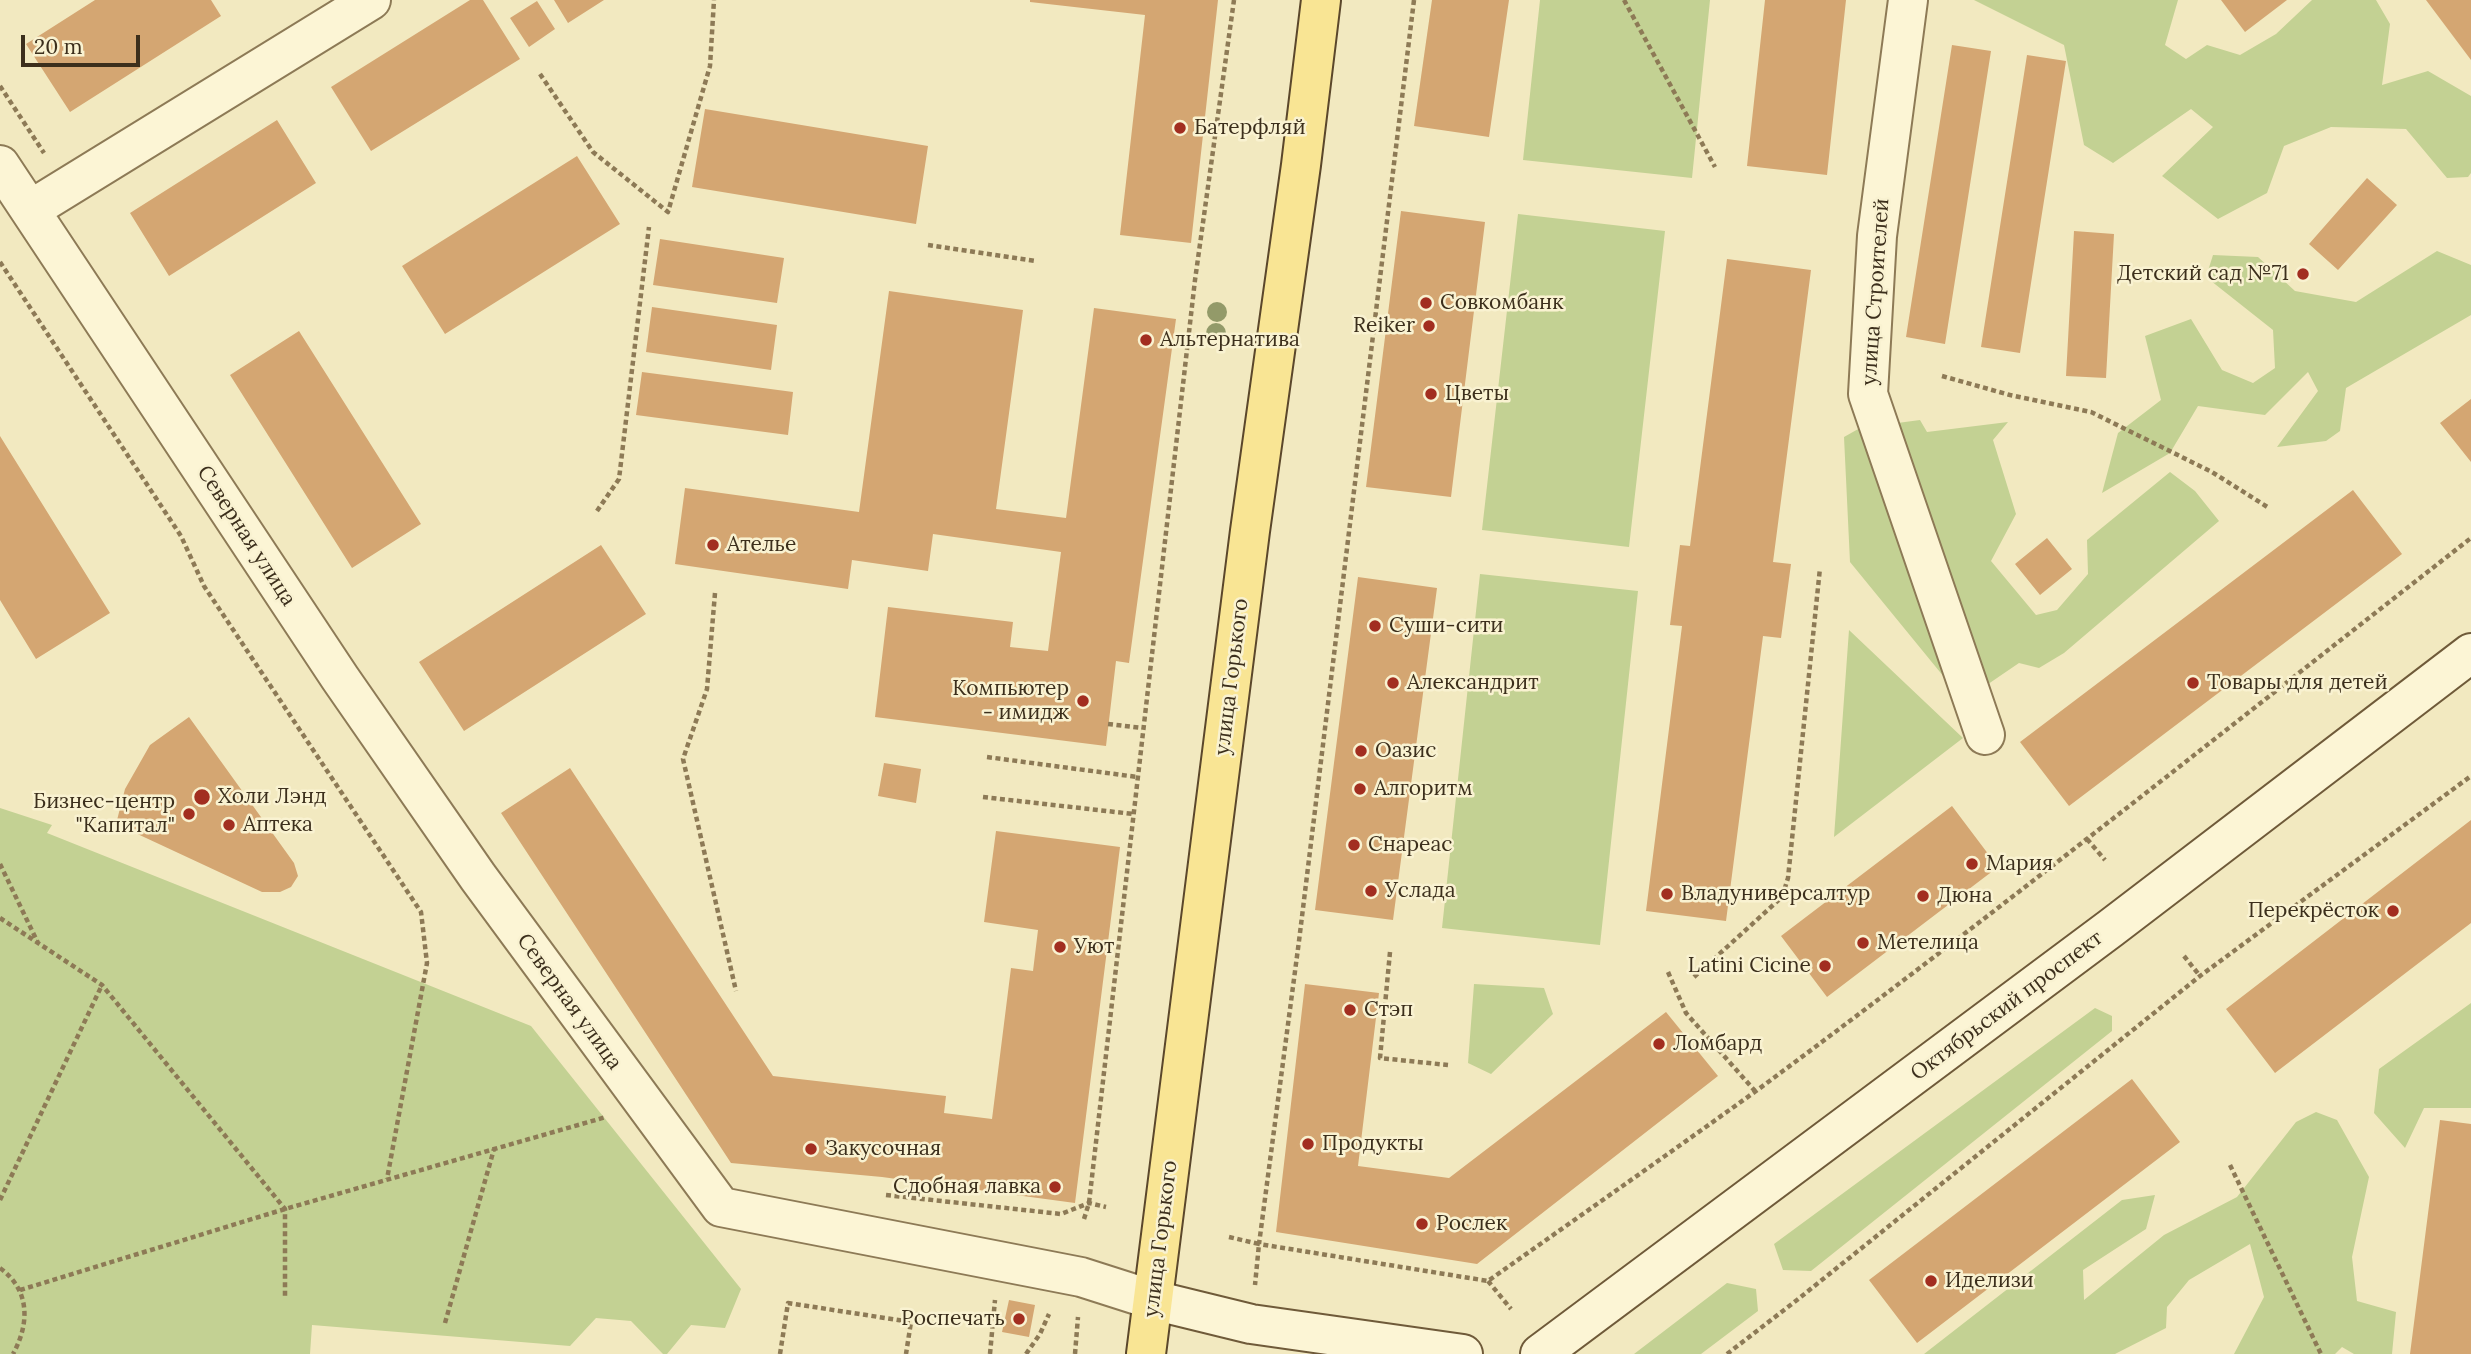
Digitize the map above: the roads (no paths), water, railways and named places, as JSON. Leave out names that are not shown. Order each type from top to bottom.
[{"type":"main road","name":"улица Горького","points":[[1146,1354],[1250,531],[1321,0]]},
{"type":"street","points":[[30,210],[371,0]]},
{"type":"street","name":"улица Строителей","points":[[1908,0],[1877,236],[1868,394],[1985,734]]},
{"type":"street","name":"Северная улица","points":[[0,165],[340,678],[478,877],[644,1106],[721,1207],[1081,1277],[1153,1300],[1251,1324],[1442,1353]]},
{"type":"street","name":"Октябрьский проспект","points":[[1540,1354],[2100,936],[2471,653]]},
{"type":"place","name":"Батерфляй","points":[[1180,128]]},
{"type":"place","name":"Детский сад №71","points":[[2303,274]]},
{"type":"place","name":"Совкомбанк","points":[[1426,303]]},
{"type":"place","name":"Reiker","points":[[1429,326]]},
{"type":"place","name":"Альтернатива","points":[[1146,340]]},
{"type":"place","name":"Цветы","points":[[1431,394]]},
{"type":"place","name":"Ателье","points":[[713,545]]},
{"type":"place","name":"Суши-сити","points":[[1375,626]]},
{"type":"place","name":"Александрит","points":[[1393,683]]},
{"type":"place","name":"Товары для детей","points":[[2193,683]]},
{"type":"place","name":"Компьютер - имидж","points":[[1083,701]]},
{"type":"place","name":"Оазис","points":[[1361,751]]},
{"type":"place","name":"Алгоритм","points":[[1360,789]]},
{"type":"place","name":"Холи Лэнд","points":[[202,797]]},
{"type":"place","name":"Бизнес-центр \"Капитал\"","points":[[189,814]]},
{"type":"place","name":"Аптека","points":[[229,825]]},
{"type":"place","name":"Снареас","points":[[1354,845]]},
{"type":"place","name":"Мария","points":[[1972,864]]},
{"type":"place","name":"Услада","points":[[1371,891]]},
{"type":"place","name":"Владуниверсалтур","points":[[1667,894]]},
{"type":"place","name":"Дюна","points":[[1923,896]]},
{"type":"place","name":"Перекрёсток","points":[[2393,911]]},
{"type":"place","name":"Метелица","points":[[1863,943]]},
{"type":"place","name":"Уют","points":[[1060,947]]},
{"type":"place","name":"Latini Cicine","points":[[1825,966]]},
{"type":"place","name":"Стэп","points":[[1350,1010]]},
{"type":"place","name":"Ломбард","points":[[1659,1044]]},
{"type":"place","name":"Продукты","points":[[1308,1144]]},
{"type":"place","name":"Закусочная","points":[[811,1149]]},
{"type":"place","name":"Сдобная лавка","points":[[1055,1187]]},
{"type":"place","name":"Рослек","points":[[1422,1224]]},
{"type":"place","name":"Иделизи","points":[[1931,1281]]},
{"type":"place","name":"Роспечать","points":[[1019,1319]]}]
